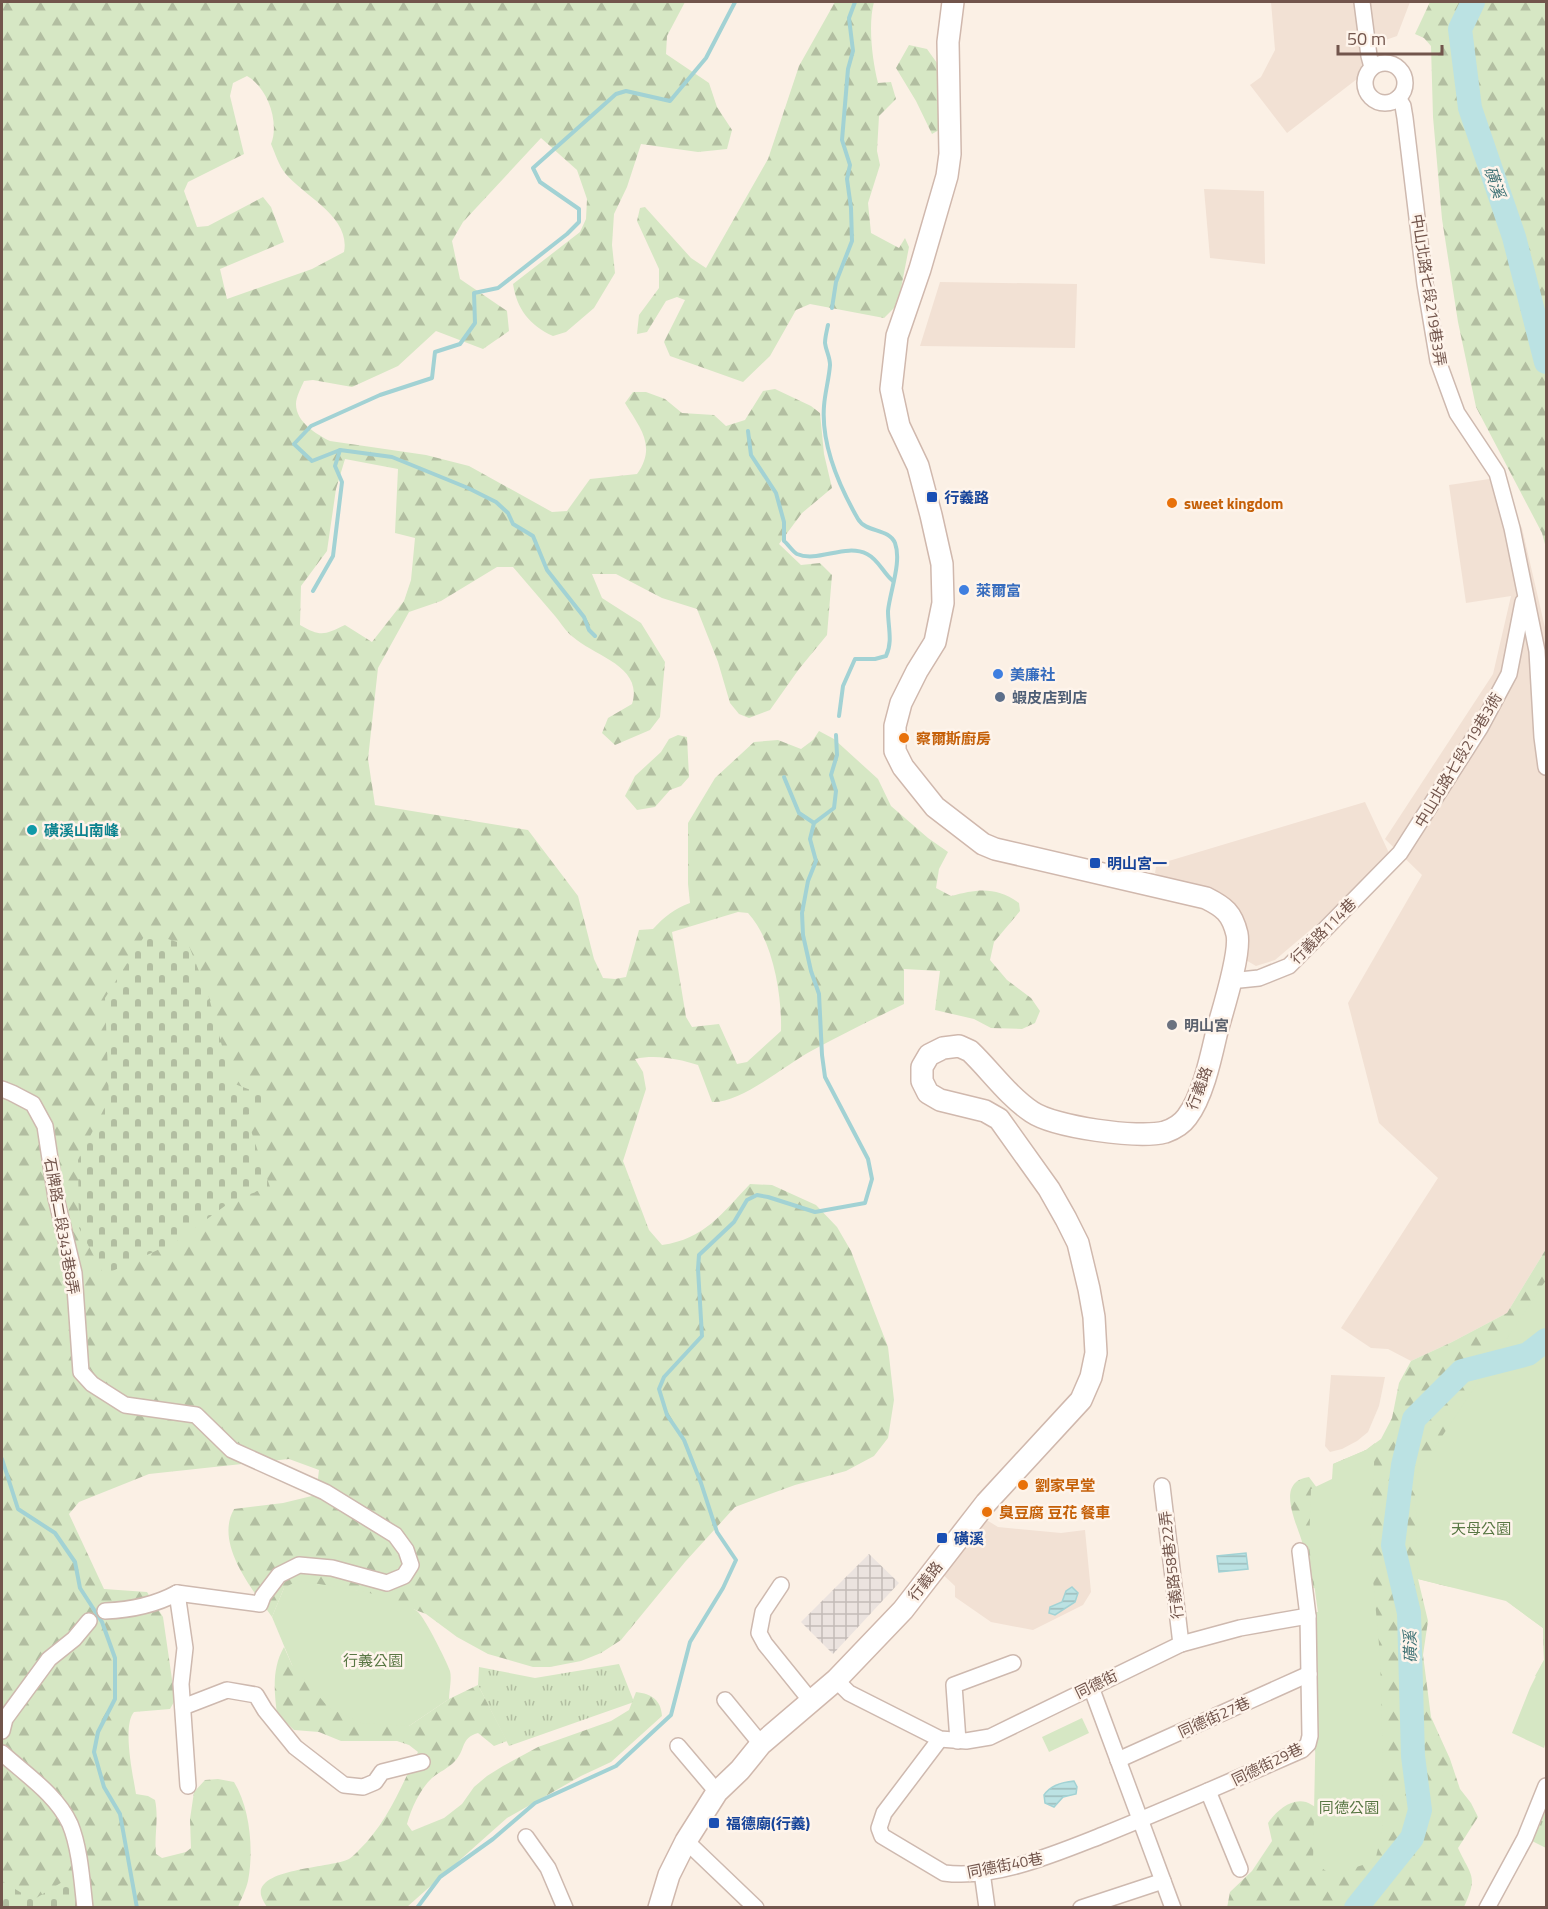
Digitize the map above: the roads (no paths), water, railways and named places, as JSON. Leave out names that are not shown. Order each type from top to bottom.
[{"type":"street","name":"行義路","points":[[659,1908],[669,1875],[686,1841],[717,1792],[740,1770],[761,1744],[836,1680],[903,1610],[986,1503],[1081,1400],[1091,1377],[1096,1353],[1091,1299],[1078,1243],[1048,1189],[999,1119],[985,1111],[940,1100],[928,1093],[922,1081],[922,1067],[929,1055],[943,1048],[959,1046],[970,1051],[1033,1112],[1054,1121],[1112,1132],[1165,1132],[1178,1126],[1188,1116],[1197,1099],[1230,981],[1238,937],[1232,920],[1223,907],[1206,898],[995,849],[983,844],[935,807],[903,767],[895,751],[895,726],[901,702],[935,642],[943,603],[942,564],[931,515],[918,466],[900,426],[891,388],[897,336],[920,269],[947,176],[950,154],[948,42],[953,2]]},
{"type":"street","points":[[1362,2],[1366,38],[1379,65]]},
{"type":"street","points":[[1379,65],[1398,68],[1405,80],[1404,86],[1391,100],[1372,98],[1365,86],[1365,79],[1379,65]]},
{"type":"street","name":"中山北路七段219巷3弄","points":[[1391,100],[1403,106],[1425,284],[1438,361],[1457,413],[1497,473],[1512,528],[1537,651],[1546,767]]},
{"type":"street","name":"中山北路七段219巷3衖","points":[[1400,853],[1480,728],[1509,674],[1525,593]]},
{"type":"street","name":"行義路114巷","points":[[1230,981],[1259,978],[1289,966],[1400,853]]},
{"type":"street","name":"石牌路二段343巷8弄","points":[[2,1089],[33,1104],[45,1126],[56,1198],[74,1273],[81,1372],[92,1384],[125,1405],[196,1415],[232,1450],[325,1492],[395,1535],[406,1550],[411,1565],[404,1576],[387,1584],[332,1568],[299,1564],[279,1575],[263,1596],[260,1604],[177,1593],[166,1599],[128,1610],[105,1611]]},
{"type":"street","name":"行義路58巷22弄","points":[[1162,1486],[1181,1644]]},
{"type":"street","points":[[1300,1551],[1308,1616]]},
{"type":"street","points":[[781,1585],[763,1612],[759,1633],[765,1644],[811,1701]]},
{"type":"street","points":[[177,1593],[185,1648],[181,1673],[188,1786]]},
{"type":"street","name":"同德街","points":[[836,1680],[849,1693],[940,1739],[966,1741],[990,1737],[1181,1644],[1240,1628],[1308,1616]]},
{"type":"street","name":"同德街29巷","points":[[1141,1820],[1302,1750],[1308,1744],[1310,1736],[1308,1616]]},
{"type":"street","points":[[2,1731],[5,1719],[49,1659],[74,1639],[89,1621]]},
{"type":"street","points":[[958,1741],[954,1685],[1013,1663]]},
{"type":"street","name":"同德街27巷","points":[[1118,1760],[1309,1674]]},
{"type":"street","points":[[1091,1686],[1173,1908]]},
{"type":"street","points":[[183,1707],[227,1690],[256,1695],[295,1747],[344,1785],[363,1787],[375,1782],[382,1772],[422,1762]]},
{"type":"street","points":[[725,1700],[761,1744]]},
{"type":"street","name":"同德街40巷","points":[[940,1739],[884,1813],[879,1828],[882,1836],[945,1874],[982,1872],[1040,1860],[1141,1820]]},
{"type":"street","points":[[678,1746],[717,1792]]},
{"type":"street","points":[[2,1753],[54,1800],[70,1824],[80,1864],[85,1908]]},
{"type":"street","points":[[1486,1908],[1525,1838],[1546,1786]]},
{"type":"street","points":[[1208,1791],[1240,1869]]},
{"type":"street","points":[[526,1837],[548,1868],[565,1908]]},
{"type":"street","points":[[686,1841],[756,1908]]},
{"type":"street","points":[[982,1872],[987,1908]]},
{"type":"street","points":[[1081,1908],[1163,1881]]},
{"type":"water","points":[[1246,1553],[1248,1569],[1219,1572],[1217,1556]]},
{"type":"water","points":[[1072,1587],[1078,1593],[1075,1602],[1055,1615],[1049,1613],[1050,1607],[1062,1602],[1066,1591]]},
{"type":"water","points":[[1074,1781],[1077,1787],[1076,1794],[1063,1797],[1054,1807],[1045,1803],[1044,1795],[1050,1789],[1061,1783]]},
{"type":"waterway","points":[[313,591],[333,556],[342,482],[335,466],[340,450],[312,461],[294,444],[311,426],[380,395],[432,378],[435,352],[460,344],[475,323],[474,293],[498,288],[579,222],[579,209],[540,182],[533,168],[616,94],[626,91],[670,101],[706,58],[735,2]]},
{"type":"waterway","points":[[832,308],[836,282],[852,241],[847,179],[850,165],[842,140],[848,69],[853,51],[849,18],[855,2]]},
{"type":"waterway","name":"磺溪","points":[[1473,2],[1460,29],[1470,108],[1514,237],[1546,362]]},
{"type":"waterway","points":[[828,325],[825,343],[830,365],[824,421],[828,450],[844,493],[858,519],[866,527],[892,538],[897,551],[895,577],[888,611],[890,640],[888,651],[886,656],[875,659],[855,659],[843,686],[839,716]]},
{"type":"waterway","points":[[748,431],[751,455],[776,493],[784,522],[784,541],[794,552],[814,556],[859,551],[875,560],[893,581]]},
{"type":"waterway","points":[[340,450],[392,457],[496,502],[508,513],[513,524],[533,536],[547,570],[584,617],[589,630],[595,636]]},
{"type":"waterway","points":[[417,1908],[440,1877],[493,1839],[535,1803],[616,1766],[671,1715],[690,1642],[723,1588],[736,1560],[717,1532],[684,1440],[667,1415],[659,1389],[664,1377],[702,1336],[699,1255],[734,1222],[747,1200],[757,1195],[815,1212],[865,1203],[872,1179],[868,1159],[825,1077],[819,994],[803,935],[802,913],[808,881],[816,861],[810,839],[814,823],[834,808],[836,791],[831,775],[837,755],[836,735]]},
{"type":"waterway","points":[[784,777],[799,813],[814,823]]},
{"type":"waterway","name":"磺溪","points":[[1356,1908],[1412,1838],[1420,1810],[1413,1756],[1409,1613],[1393,1545],[1403,1465],[1414,1419],[1462,1371],[1528,1354],[1546,1340]]},
{"type":"waterway","points":[[2,1459],[18,1509],[55,1533],[75,1562],[80,1588],[102,1622],[115,1658],[115,1699],[98,1732],[94,1752],[104,1787],[120,1814],[137,1908]]},
{"type":"place","name":"行義路","points":[[932,497]]},
{"type":"place","name":"sweet kingdom","points":[[1172,503]]},
{"type":"place","name":"萊爾富","points":[[964,590]]},
{"type":"place","name":"美廉社","points":[[998,674]]},
{"type":"place","name":"蝦皮店到店","points":[[1000,697]]},
{"type":"place","name":"察爾斯廚房","points":[[904,738]]},
{"type":"place","name":"磺溪山南峰","points":[[32,830]]},
{"type":"place","name":"明山宮一","points":[[1095,863]]},
{"type":"place","name":"明山宮","points":[[1172,1025]]},
{"type":"place","name":"劉家早堂","points":[[1023,1485]]},
{"type":"place","name":"臭豆腐 豆花 餐車","points":[[987,1512]]},
{"type":"place","name":"磺溪","points":[[942,1538]]},
{"type":"place","name":"福德廟(行義)","points":[[714,1823]]},
{"type":"park label","name":"天母公園","points":[[1481,1528]]},
{"type":"park label","name":"行義公園","points":[[373,1660]]},
{"type":"park label","name":"同德公園","points":[[1349,1807]]}]
